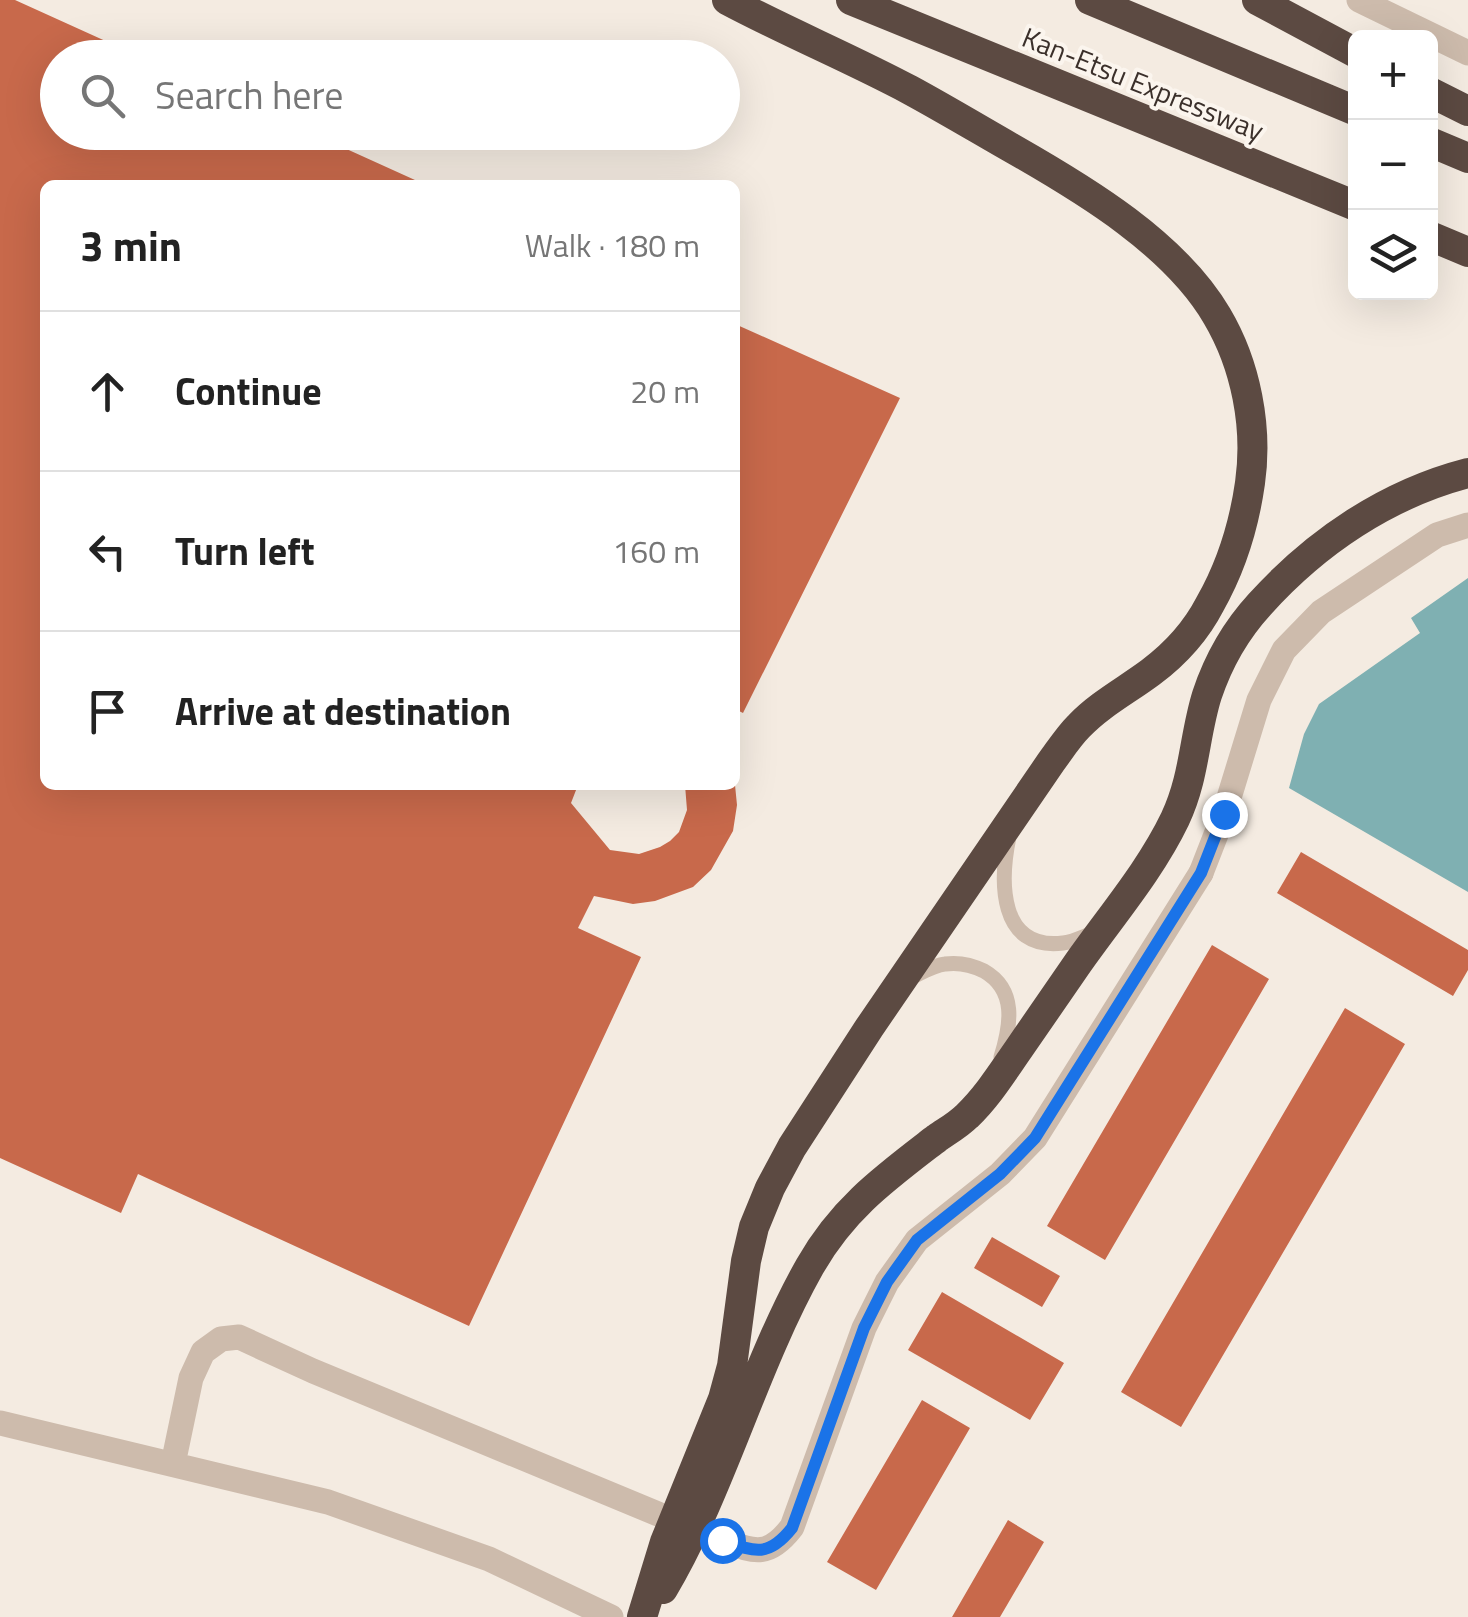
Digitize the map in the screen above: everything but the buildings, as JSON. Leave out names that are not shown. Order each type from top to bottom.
[{"type":"highway","points":[[644,1617],[665,1542],[724,1399],[746,1261],[770,1188],[900,982],[1078,726],[1153,671],[1188,639],[1211,604],[1235,550],[1247,508],[1253,465],[1252,422],[1239,369],[1218,316],[1188,277],[1139,231],[1082,188],[910,90],[727,0]]},
{"type":"highway","name":"Kan-Etsu Expressway","points":[[851,0],[1348,203]]},
{"type":"highway","name":"Kan-Etsu Expressway","points":[[1090,0],[1348,108]]},
{"type":"highway","points":[[1257,0],[1348,49]]},
{"type":"highway","points":[[1438,96],[1468,111]]},
{"type":"highway","points":[[1438,145],[1468,158]]},
{"type":"highway","points":[[1438,239],[1468,252]]},
{"type":"highway","points":[[644,1617],[686,1549],[771,1347],[831,1232],[856,1202],[966,1118],[992,1089],[1138,880],[1175,819],[1189,783],[1207,695],[1234,639],[1288,575],[1336,534],[1385,504],[1468,472]]},
{"type":"street","points":[[1359,0],[1468,53]]},
{"type":"street","points":[[722,1540],[750,1550],[766,1550],[792,1528],[864,1328],[887,1282],[917,1240],[1000,1174],[1035,1138],[1201,873],[1224,814],[1259,700],[1284,650],[1321,612],[1437,535],[1468,525]]},
{"type":"street","points":[[172,1464],[191,1378],[203,1352],[221,1339],[239,1337],[658,1514]]},
{"type":"street","points":[[0,1423],[328,1502],[489,1559],[611,1617]]},
{"type":"lane","points":[[1012,819],[1004,862],[1003,890],[1008,915],[1025,935],[1041,943],[1065,943],[1102,929]]},
{"type":"lane","points":[[900,982],[944,964],[972,965],[994,977],[1006,994],[1010,1016],[992,1089]]},
{"type":"water","points":[[1468,578],[1468,892],[1289,788],[1304,734],[1319,704],[1420,633],[1411,618]]},
{"type":"route","points":[[722,1540],[750,1550],[766,1550],[792,1528],[864,1328],[887,1282],[917,1240],[1000,1174],[1035,1138],[1201,873],[1224,814]]}]
